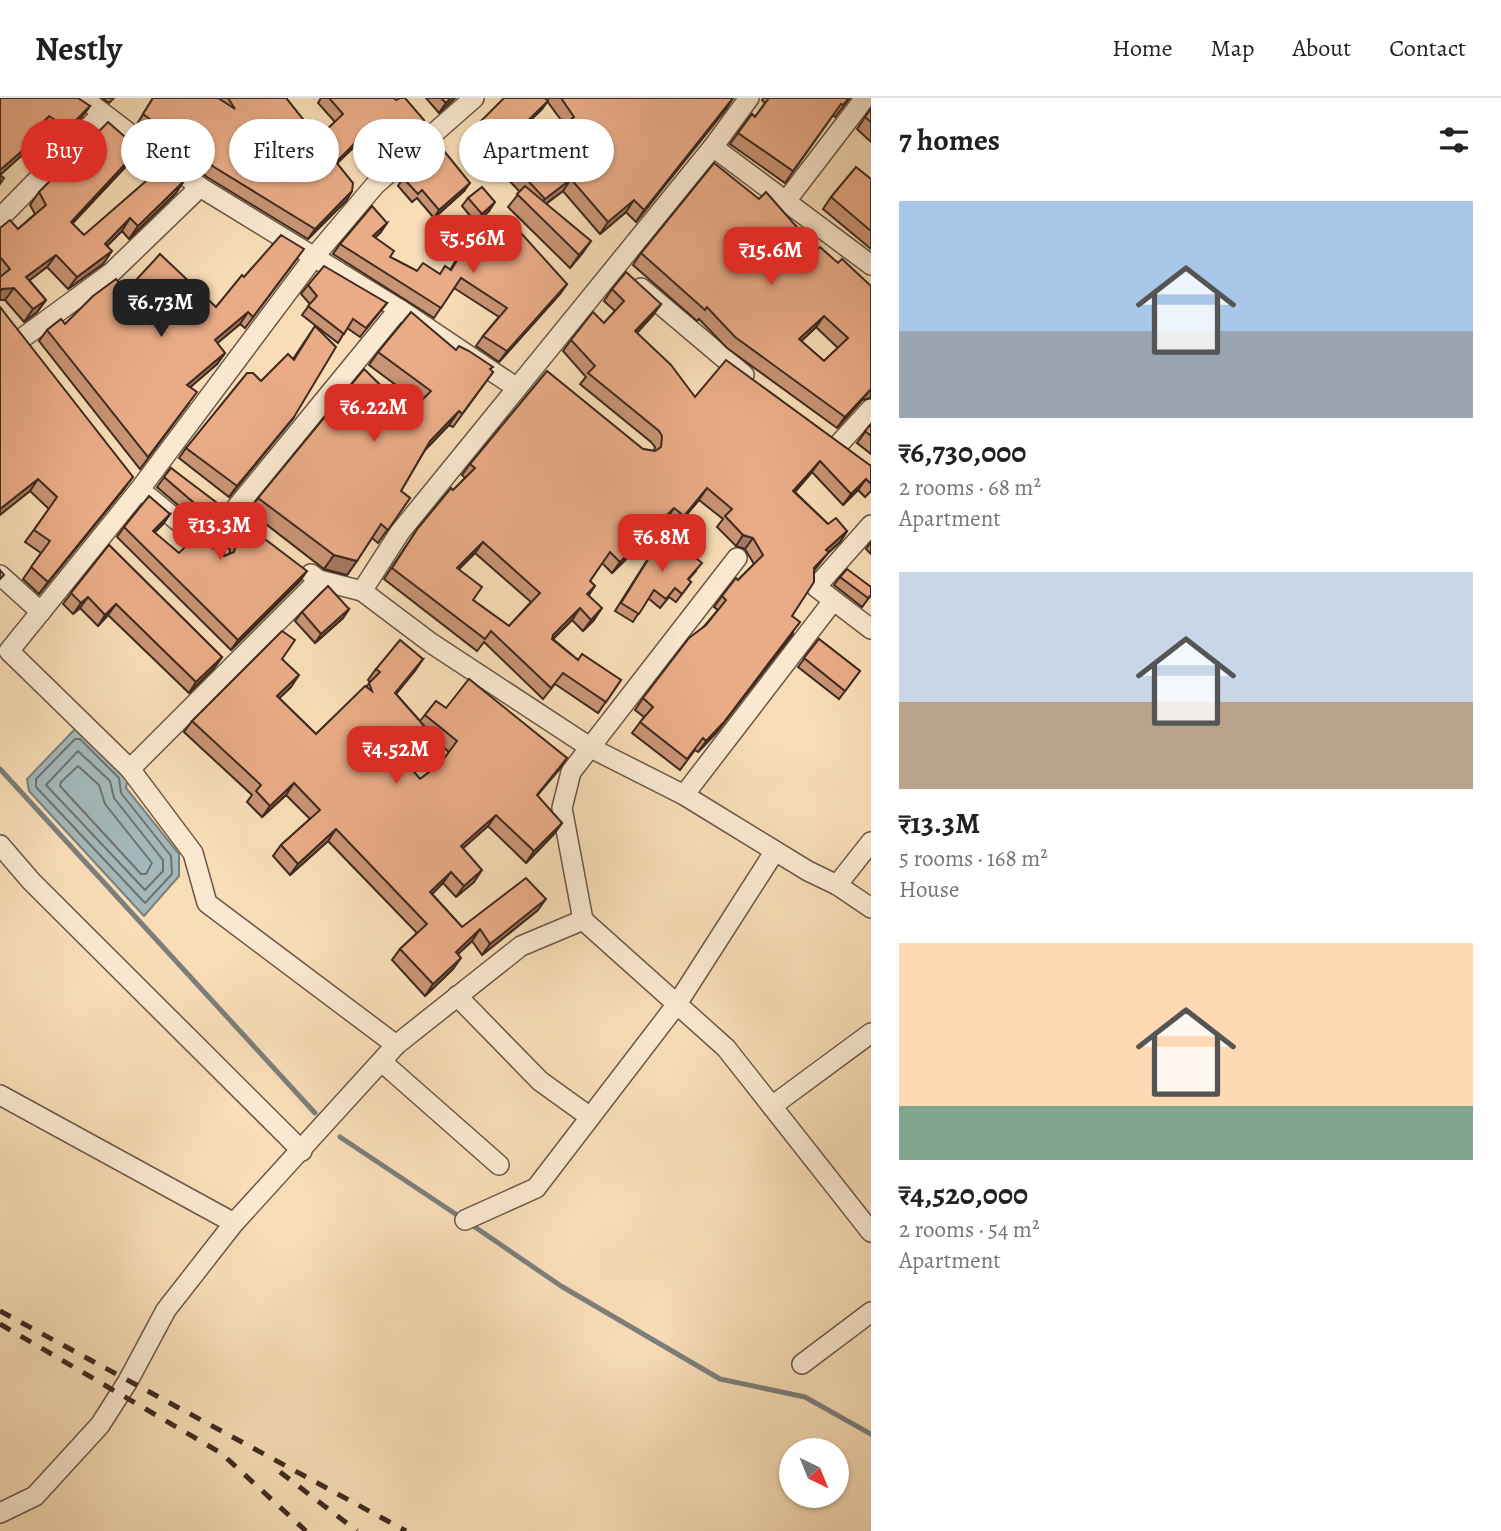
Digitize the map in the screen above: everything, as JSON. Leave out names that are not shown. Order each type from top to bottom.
[{"type":"street","points":[[83,98],[200,187],[399,309],[517,388]]},
{"type":"street","points":[[397,1045],[207,903],[193,853],[130,769],[9,651],[41,612],[105,544],[135,484],[161,460],[314,257],[375,185],[474,98]]},
{"type":"street","points":[[362,591],[400,533],[517,388],[541,368],[614,264],[713,147],[749,98]]},
{"type":"street","points":[[786,201],[865,98]]},
{"type":"street","points":[[0,218],[102,114]]},
{"type":"street","points":[[713,147],[871,265]]},
{"type":"street","points":[[7,320],[25,344],[111,273],[200,187]]},
{"type":"street","points":[[614,264],[719,357],[763,388]]},
{"type":"street","points":[[211,499],[236,518],[399,309]]},
{"type":"street","points":[[839,444],[871,409]]},
{"type":"street","points":[[161,460],[181,476]]},
{"type":"street","points":[[135,484],[218,554]]},
{"type":"street","points":[[871,525],[816,587],[871,628]]},
{"type":"street","points":[[737,558],[571,772],[562,808],[583,920],[726,1048],[871,1231]]},
{"type":"street","points":[[297,564],[319,580],[362,591],[431,643],[591,748],[684,795],[775,851],[837,885],[871,908]]},
{"type":"street","points":[[0,575],[41,612]]},
{"type":"street","points":[[130,769],[319,580]]},
{"type":"street","points":[[684,795],[833,601]]},
{"type":"street","points":[[213,650],[232,668]]},
{"type":"street","points":[[837,885],[871,842]]},
{"type":"street","points":[[0,845],[31,881],[302,1151]]},
{"type":"street","points":[[465,1220],[536,1188],[677,1004],[775,851]]},
{"type":"street","points":[[0,1513],[35,1496],[100,1425],[128,1381],[166,1310],[234,1223],[397,1045],[521,946],[583,920]]},
{"type":"street","points":[[457,996],[540,1082],[590,1118]]},
{"type":"street","points":[[772,1106],[871,1033]]},
{"type":"street","points":[[382,1062],[499,1165]]},
{"type":"street","points":[[0,1096],[234,1223]]},
{"type":"street","points":[[802,1364],[871,1312]]},
{"type":"water","points":[[77,727],[128,776],[126,788],[179,854],[179,876],[144,916],[29,791],[27,779]]},
{"type":"building","points":[[0,98],[78,98],[90,106],[77,119],[54,119],[49,116],[46,119],[21,119],[21,152],[0,170]]},
{"type":"building","points":[[153,98],[218,98],[235,109],[228,98],[286,98],[303,119],[229,119],[229,176],[215,168],[215,119],[150,119],[143,114]]},
{"type":"building","points":[[329,98],[405,98],[423,119],[353,119],[353,145],[339,159],[338,119],[343,114]]},
{"type":"building","points":[[504,98],[545,98],[548,101],[529,119],[483,119]]},
{"type":"building","points":[[561,98],[733,98],[644,210],[634,200],[608,222],[574,182],[614,182],[614,119],[571,119],[574,117]]},
{"type":"building","points":[[769,98],[849,98],[841,104],[793,171],[738,133],[752,114],[755,117]]},
{"type":"building","points":[[871,109],[871,122],[865,117]]},
{"type":"building","points":[[107,123],[121,133],[121,168],[71,222],[84,235],[145,182],[183,182],[138,226],[130,218],[105,244],[112,251],[77,277],[56,255],[26,277],[46,300],[33,309],[14,288],[0,291],[0,277],[10,269],[0,257],[0,228],[10,220],[18,229],[46,205],[39,192],[49,182],[107,182]]},
{"type":"building","points":[[445,152],[459,169],[459,182],[470,183],[439,210],[422,190],[418,194],[407,182],[445,182]]},
{"type":"building","points":[[714,163],[759,199],[766,192],[817,250],[820,247],[838,263],[842,259],[871,286],[871,389],[845,417],[735,337],[707,307],[705,310],[641,253]],"holes":[[[824,316],[848,338],[824,361],[799,339]]]},
{"type":"building","points":[[339,166],[353,183],[352,191],[315,229],[238,182],[339,182]]},
{"type":"building","points":[[856,167],[871,179],[871,231],[831,197]]},
{"type":"building","points":[[529,182],[567,182],[545,199]]},
{"type":"building","points":[[525,186],[591,241],[579,255],[517,194]]},
{"type":"building","points":[[482,187],[495,202],[482,214],[468,198]]},
{"type":"building","points":[[372,206],[387,223],[373,236],[394,251],[390,257],[417,271],[423,263],[440,274],[445,266],[451,270],[467,244],[463,240],[475,223],[509,248],[521,233],[567,284],[507,351],[483,336],[507,308],[461,278],[441,308],[340,244]]},
{"type":"building","points":[[281,235],[304,249],[253,317],[248,312],[215,340],[225,353],[187,385],[197,392],[148,457],[47,330],[61,319],[65,324],[93,296],[116,279],[126,291],[160,254],[216,307],[242,275],[244,277]]},
{"type":"building","points":[[324,266],[387,303],[366,328],[353,319],[344,334],[308,306],[317,296],[308,285]]},
{"type":"building","points":[[626,272],[661,304],[635,331],[671,365],[695,397],[726,360],[871,466],[871,484],[866,479],[851,494],[820,461],[793,491],[828,524],[836,518],[847,531],[826,550],[829,552],[814,568],[814,582],[792,616],[800,622],[724,722],[706,741],[703,738],[687,759],[640,722],[653,707],[643,698],[689,638],[706,625],[726,600],[722,596],[736,578],[738,580],[763,555],[753,538],[743,535],[725,516],[732,509],[707,488],[684,516],[674,508],[620,562],[610,552],[590,581],[595,586],[587,594],[602,608],[591,620],[580,608],[553,635],[552,639],[578,660],[582,654],[621,680],[606,702],[563,673],[551,688],[491,631],[485,639],[392,568],[418,528],[451,488],[453,490],[475,468],[470,464],[547,371],[643,449],[655,451],[661,447],[662,436],[659,431],[588,373],[595,366],[571,340],[593,312],[604,323],[624,301],[612,289]],"holes":[[[483,542],[540,593],[509,626],[473,600],[482,587],[457,568]]]},
{"type":"building","points":[[0,307],[133,477],[48,582],[31,567],[50,541],[34,530],[57,497],[38,479],[0,509]]},
{"type":"building","points":[[411,312],[456,350],[459,346],[469,351],[493,367],[490,369],[493,372],[462,414],[459,411],[430,441],[401,491],[410,498],[388,530],[381,524],[357,561],[334,555],[258,498],[364,369],[409,413],[431,391],[378,352]]},
{"type":"building","points":[[315,326],[336,347],[294,417],[237,486],[186,448],[247,373],[253,373],[261,381],[288,354],[294,360]]},
{"type":"building","points":[[871,424],[871,436],[865,431]]},
{"type":"building","points":[[171,468],[307,571],[238,640],[124,527],[149,496],[170,514],[153,531],[179,553],[196,536],[224,556],[234,552],[237,540],[164,477]]},
{"type":"building","points":[[665,532],[702,563],[688,579],[691,582],[682,594],[675,588],[666,599],[654,590],[639,614],[621,603]]},
{"type":"building","points":[[109,545],[222,657],[196,682],[116,604],[105,615],[88,597],[81,603],[71,593]]},
{"type":"building","points":[[847,569],[871,587],[871,595],[868,598],[840,577]]},
{"type":"building","points":[[328,586],[349,609],[321,634],[302,612]]},
{"type":"building","points":[[282,631],[295,640],[282,659],[299,675],[277,696],[316,734],[365,686],[372,691],[369,683],[380,672],[376,669],[400,640],[423,659],[395,693],[425,727],[397,752],[420,779],[440,764],[457,741],[425,715],[436,701],[446,708],[469,679],[567,758],[537,795],[562,823],[534,851],[496,815],[461,846],[482,870],[464,886],[451,872],[430,892],[462,927],[526,878],[546,899],[490,944],[480,929],[456,952],[461,958],[433,984],[400,949],[427,924],[336,829],[298,864],[281,845],[320,810],[294,783],[270,806],[256,791],[261,785],[192,721]]},
{"type":"building","points":[[819,639],[860,671],[845,691],[804,658]]},
{"type":"waterway","points":[[0,769],[315,1113]]},
{"type":"waterway","points":[[340,1137],[460,1217]]},
{"type":"waterway","points":[[469,1223],[561,1286],[720,1379],[805,1397],[871,1434]]},
{"type":"railway","points":[[0,1311],[406,1531]]},
{"type":"railway","points":[[0,1324],[221,1453],[306,1531]]},
{"type":"railway","points":[[280,1472],[357,1531]]}]
